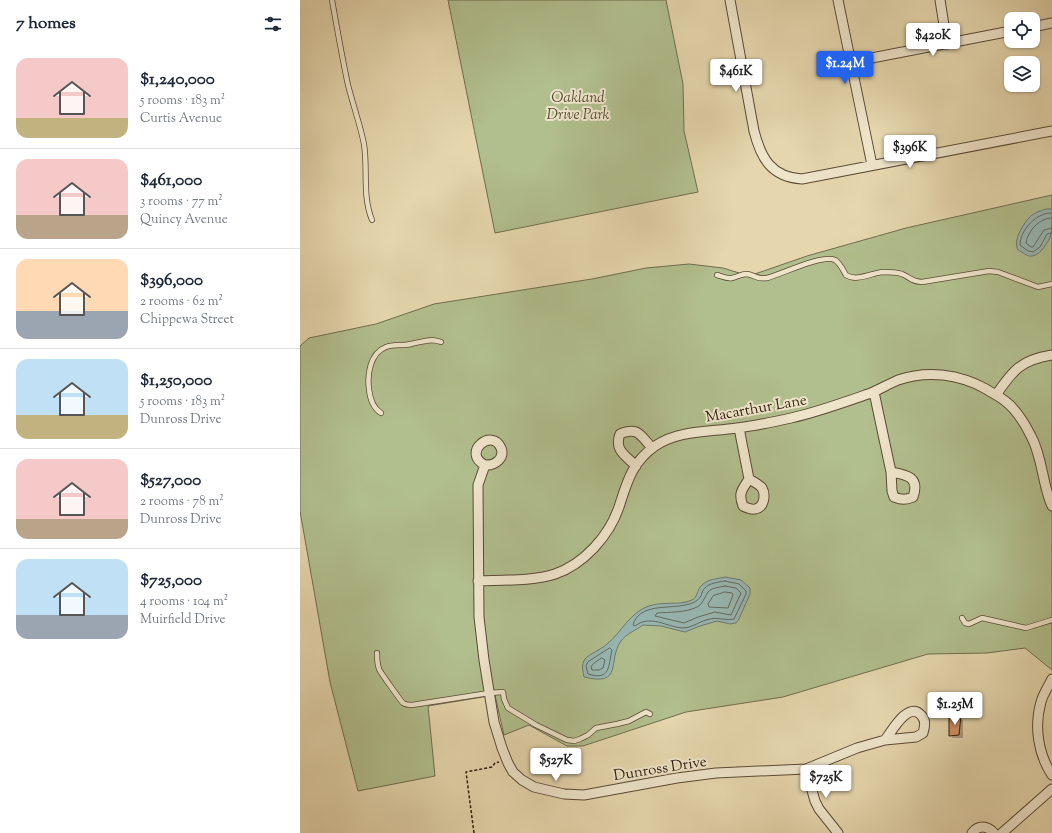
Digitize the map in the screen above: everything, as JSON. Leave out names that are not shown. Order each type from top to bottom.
[{"type":"street","points":[[730,0],[754,131],[762,155],[774,170],[793,178],[802,179],[1052,131]]},
{"type":"street","points":[[838,0],[872,165]]},
{"type":"street","points":[[940,0],[947,44]]},
{"type":"street","points":[[1040,26],[1052,23]]},
{"type":"street","points":[[851,62],[1004,32]]},
{"type":"street","points":[[996,395],[1014,370],[1038,357],[1052,355]]},
{"type":"street","name":"Macarthur Lane","points":[[478,581],[526,579],[554,575],[570,567],[585,556],[608,531],[619,507],[625,487],[636,466],[657,444],[678,436],[739,428],[794,418],[874,392],[897,381],[924,375],[947,375],[958,377],[976,384],[1006,401],[1032,438],[1037,450],[1047,493],[1052,506]]},
{"type":"street","points":[[874,392],[891,472]]},
{"type":"street","points":[[739,428],[748,479]]},
{"type":"street","points":[[636,466],[619,450],[617,442],[620,434],[628,430],[636,432],[652,448]]},
{"type":"street","name":"Dunross Drive","points":[[485,465],[478,485],[478,581],[484,660],[494,722],[502,748],[513,772],[522,780],[534,787],[564,794],[584,795],[676,778],[716,773],[806,768],[857,748],[885,740]]},
{"type":"street","points":[[1052,679],[1041,701],[1038,717],[1038,731],[1041,750],[1046,765],[1052,775]]},
{"type":"street","points":[[806,768],[815,801],[819,809],[838,833]]},
{"type":"street","points":[[1002,833],[1052,789]]},
{"type":"street","points":[[972,833],[975,829],[983,826],[994,833]]},
{"type":"lane","points":[[332,0],[348,85],[364,145],[365,189],[368,210],[372,220]]},
{"type":"lane","points":[[717,275],[732,278],[748,274],[758,279],[766,278],[806,264],[826,259],[835,260],[841,266],[846,275],[855,278],[881,272],[894,272],[902,274],[915,282],[922,282],[989,271],[998,272],[1038,287],[1052,284]]},
{"type":"lane","points":[[381,413],[376,409],[372,401],[367,380],[369,369],[377,353],[388,346],[432,340],[441,342]]},
{"type":"lane","points":[[962,618],[969,624],[982,618],[1026,628],[1052,620]]},
{"type":"lane","points":[[377,653],[380,673],[399,698],[406,704],[412,705],[503,692],[508,708],[536,725],[567,740],[574,741],[580,739],[588,736],[596,728],[629,721],[641,713],[646,712],[650,714]]},
{"type":"path","points":[[474,833],[466,772],[492,767],[495,763],[507,760]]},
{"type":"green space","name":"Oakland Drive Park","points":[[448,0],[666,0],[683,84],[684,131],[698,192],[495,233]]},
{"type":"green space","points":[[1052,195],[1052,670],[1025,648],[987,653],[928,654],[783,697],[686,712],[583,746],[567,746],[529,725],[504,735],[495,695],[428,706],[435,776],[358,791],[330,682],[300,511],[300,346],[309,338],[376,324],[434,304],[592,279],[646,268],[689,264],[723,268],[749,276],[807,256],[906,228]]},
{"type":"water","points":[[1046,209],[1052,209],[1051,235],[1041,251],[1035,255],[1028,256],[1018,250],[1017,238],[1031,216]]},
{"type":"water","points":[[725,577],[741,580],[750,588],[750,594],[736,623],[730,624],[717,621],[685,632],[661,626],[643,625],[628,634],[621,641],[617,648],[610,675],[605,678],[596,679],[584,677],[583,666],[585,659],[607,644],[631,617],[642,609],[660,604],[687,602],[694,599],[700,587],[704,583]]},
{"type":"building","points":[[961,716],[959,735],[949,736],[949,718]]}]
